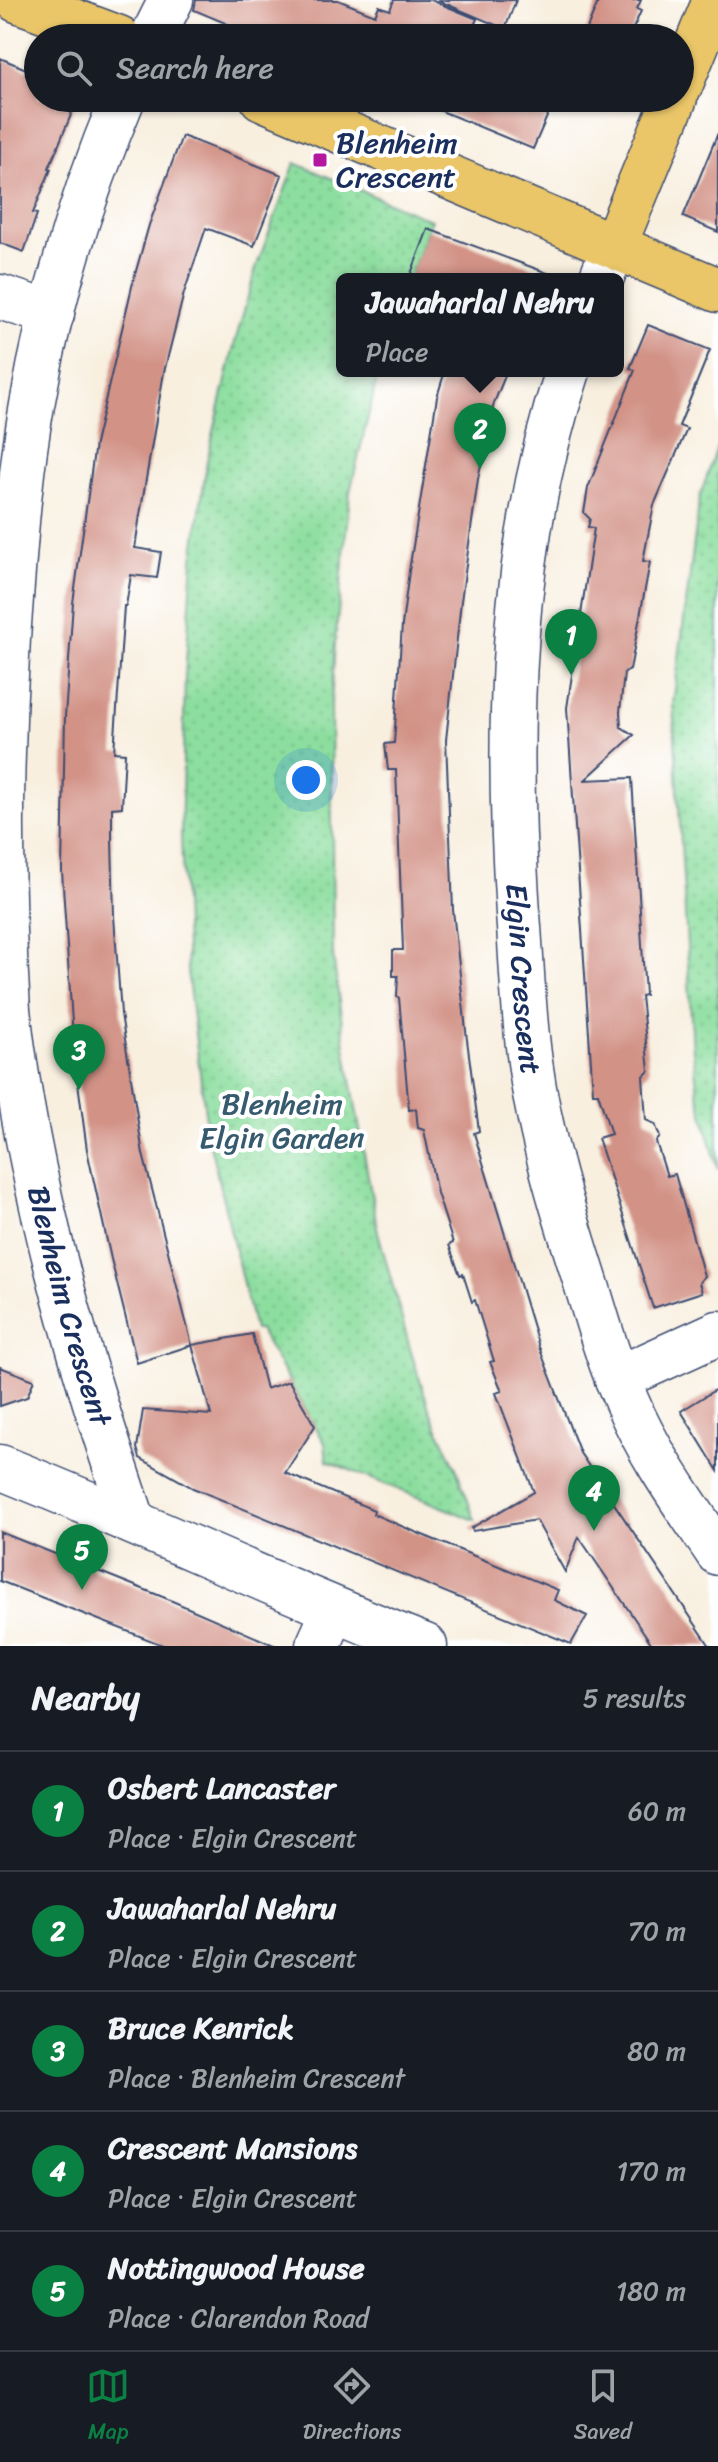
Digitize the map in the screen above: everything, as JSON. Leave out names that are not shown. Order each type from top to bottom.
[{"type":"main road","points":[[17,0],[81,24]]},
{"type":"main road","points":[[694,52],[715,0]]},
{"type":"main road","points":[[292,112],[608,262],[718,290]]},
{"type":"main road","points":[[608,262],[669,112]]},
{"type":"street","points":[[159,24],[171,0]]},
{"type":"street","name":"Blenheim Crescent","points":[[117,112],[76,225],[31,406],[3,659],[2,943],[28,1144],[93,1397],[133,1520]]},
{"type":"street","points":[[0,297],[52,314]]},
{"type":"street","name":"Elgin Crescent","points":[[566,377],[544,451],[530,522],[521,589],[512,734],[516,875],[530,1062],[544,1136],[570,1233],[617,1379],[639,1429],[718,1553]]},
{"type":"street","points":[[617,1379],[718,1333]]},
{"type":"street","points":[[0,1467],[133,1520],[326,1628],[425,1646]]},
{"type":"green space","name":"Blenheim Elgin Garden","points":[[295,163],[431,220],[411,273],[336,273],[336,377],[378,377],[350,492],[335,644],[331,704],[333,955],[345,1046],[378,1232],[430,1411],[475,1520],[327,1461],[325,1443],[259,1330],[254,1330],[208,1136],[187,971],[181,838],[185,677],[193,559],[207,461],[257,265]]},
{"type":"green space","points":[[718,445],[718,1170],[698,1094],[693,1051],[673,704],[700,496]]},
{"type":"building","points":[[196,0],[338,0],[375,15],[379,6],[390,10],[394,0],[431,0],[477,19],[475,24],[228,24],[194,10]]},
{"type":"building","points":[[437,0],[516,0],[507,24],[493,24]]},
{"type":"building","points":[[599,0],[641,0],[637,9],[641,11],[635,24],[589,24]]},
{"type":"building","points":[[0,58],[24,68],[24,112],[72,112],[33,213],[37,214],[24,252],[0,243]]},
{"type":"building","points":[[444,112],[549,112],[533,149]]},
{"type":"building","points":[[718,133],[718,232],[683,217]]},
{"type":"building","points":[[182,136],[282,175],[254,246],[206,228],[184,293],[164,372],[135,548],[161,552],[157,578],[131,575],[124,606],[114,752],[125,753],[122,807],[112,808],[114,916],[121,1014],[143,1154],[192,1345],[137,1363],[87,1150],[74,1053],[62,871],[65,717],[73,603],[95,444],[134,278],[149,225]]},
{"type":"building","points":[[428,229],[548,273],[411,273]]},
{"type":"building","points":[[648,325],[710,350],[679,426],[687,429],[654,505],[643,561],[650,562],[630,670],[624,673],[620,712],[621,727],[634,735],[585,780],[632,778],[645,995],[641,996],[649,1071],[643,1077],[646,1120],[655,1124],[660,1137],[656,1142],[667,1176],[675,1174],[704,1276],[699,1283],[702,1292],[653,1308],[598,1138],[611,1134],[598,1093],[593,1093],[567,708],[594,528],[588,527],[590,519],[584,513],[588,488],[635,370],[630,368]]},
{"type":"building","points":[[443,377],[505,377],[494,403],[478,479],[446,740],[453,910],[479,1131],[474,1133],[539,1347],[580,1453],[710,1646],[653,1646],[579,1537],[565,1572],[536,1520],[473,1531],[471,1528],[534,1492],[496,1393],[502,1391],[490,1362],[494,1361],[475,1300],[472,1302],[449,1245],[453,1243],[437,1193],[424,1130],[418,1128],[416,1109],[409,1110],[397,996],[398,976],[393,976],[393,950],[403,950],[396,770],[388,770],[385,744],[394,743],[402,625],[437,397]]},
{"type":"building","points":[[252,1334],[266,1389],[289,1381],[315,1426],[285,1473],[374,1510],[373,1514],[558,1590],[554,1600],[587,1616],[571,1644],[193,1488],[140,1458],[137,1448],[143,1410],[211,1415],[192,1345]]},
{"type":"building","points":[[0,1367],[34,1380],[27,1397],[0,1406]]},
{"type":"building","points":[[718,1388],[718,1471],[681,1411]]},
{"type":"building","points":[[0,1532],[276,1646],[165,1646],[0,1581]]},
{"type":"place","name":"Blenheim Crescent","points":[[320,160]]},
{"type":"place","name":"Jawaharlal Nehru","points":[[480,469]]},
{"type":"place","name":"Osbert Lancaster","points":[[571,675]]},
{"type":"place","name":"Bruce Kenrick","points":[[79,1090]]},
{"type":"place","name":"Crescent Mansions","points":[[594,1531]]},
{"type":"place","name":"Nottingwood House","points":[[82,1590]]}]
